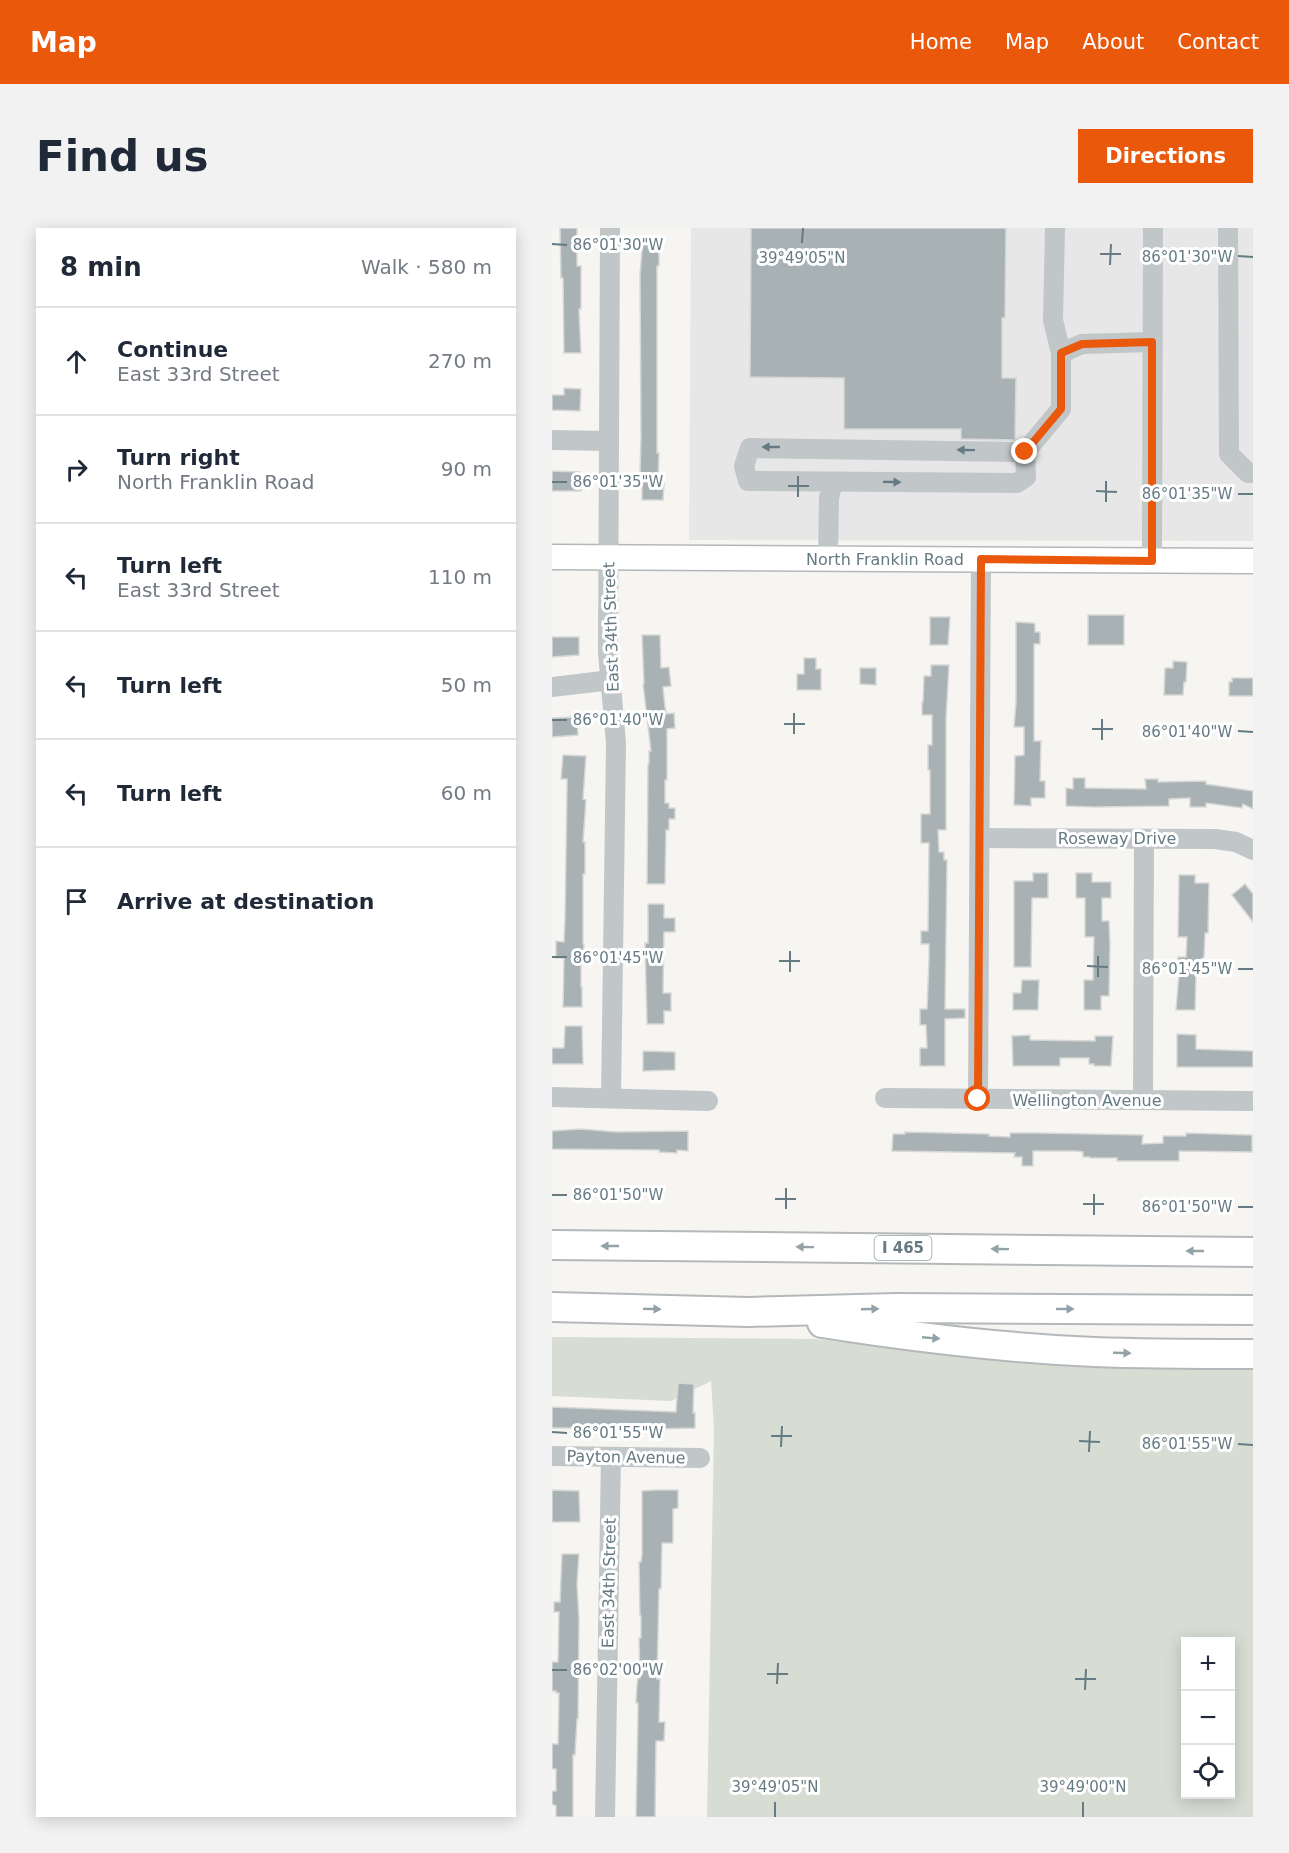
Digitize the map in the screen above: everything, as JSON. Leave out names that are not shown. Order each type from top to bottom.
[{"type":"highway","name":"I 465","points":[[552,1245],[1253,1252]]},
{"type":"highway","points":[[552,1307],[748,1312],[897,1308],[1253,1311]]},
{"type":"highway","points":[[748,1312],[895,1335],[1064,1350],[1253,1354]]},
{"type":"main road","name":"North Franklin Road","points":[[552,557],[1253,561]]},
{"type":"street","name":"East 34th Street","points":[[610,228],[608,652],[616,743],[611,1098]]},
{"type":"street","points":[[1025,452],[750,448],[744,466],[748,481],[1017,483],[1026,477],[1025,452],[1061,409],[1061,353],[1053,320],[1055,228]]},
{"type":"street","points":[[1152,561],[1153,228]]},
{"type":"street","points":[[1228,228],[1229,454],[1248,473],[1253,473]]},
{"type":"street","points":[[1061,353],[1082,344],[1152,342]]},
{"type":"street","points":[[552,440],[609,441]]},
{"type":"street","points":[[828,559],[829,498],[833,482]]},
{"type":"street","points":[[978,1099],[981,559]]},
{"type":"street","points":[[552,687],[611,680]]},
{"type":"street","name":"Roseway Drive","points":[[980,838],[1215,838],[1231,841],[1253,850]]},
{"type":"street","points":[[1143,1100],[1144,839]]},
{"type":"street","points":[[552,1097],[708,1101]]},
{"type":"street","name":"Wellington Avenue","points":[[885,1098],[1253,1101]]},
{"type":"street","name":"Payton Avenue","points":[[552,1456],[700,1458]]},
{"type":"street","name":"East 34th Street","points":[[605,1817],[611,1457]]},
{"type":"shaded area","points":[[691,228],[1253,228],[1253,541],[689,540]]},
{"type":"shaded area","points":[[552,1337],[816,1339],[875,1346],[884,1344],[1253,1366],[1253,1817],[707,1817],[714,1428],[711,1381],[671,1401],[552,1396]]},
{"type":"building","points":[[560,228],[577,228],[577,266],[581,266],[581,309],[579,309],[581,353],[564,353]]},
{"type":"building","points":[[751,228],[1006,228],[1002,378],[1016,378],[1015,440],[961,439],[961,429],[844,429],[844,378],[750,377]]},
{"type":"building","points":[[643,237],[656,237],[656,244],[659,244],[657,453],[659,453],[658,483],[664,483],[663,500],[642,500],[642,474],[640,474],[640,275]]},
{"type":"building","points":[[564,388],[581,389],[580,411],[552,410],[552,395],[564,395]]},
{"type":"building","points":[[552,471],[580,472],[581,491],[552,491]]},
{"type":"building","points":[[1088,615],[1124,615],[1124,645],[1088,645]]},
{"type":"building","points":[[930,617],[950,617],[948,645],[930,645]]},
{"type":"building","points":[[1016,622],[1033,623],[1035,632],[1040,632],[1040,644],[1034,644],[1034,741],[1041,741],[1040,781],[1045,781],[1045,798],[1031,798],[1031,806],[1014,805],[1015,756],[1024,755],[1024,727],[1014,727]]},
{"type":"building","points":[[642,635],[660,635],[661,668],[669,667],[671,686],[663,687],[665,707],[667,714],[674,713],[675,728],[667,729],[665,803],[669,803],[669,808],[675,808],[675,819],[669,819],[669,830],[666,830],[665,884],[647,884],[648,764],[649,751],[651,751],[643,684]]},
{"type":"building","points":[[552,637],[579,637],[579,655],[552,657]]},
{"type":"building","points":[[804,658],[816,658],[816,669],[821,669],[821,690],[797,690],[797,674],[804,674]]},
{"type":"building","points":[[1173,661],[1187,662],[1183,695],[1164,695],[1165,668],[1173,668]]},
{"type":"building","points":[[931,665],[949,665],[946,719],[946,830],[938,830],[939,852],[944,852],[944,860],[947,860],[945,1009],[965,1009],[965,1018],[945,1019],[945,1066],[920,1066],[920,1048],[927,1048],[926,1025],[920,1025],[920,1009],[927,1009],[929,958],[929,944],[921,944],[921,931],[928,931],[929,843],[921,843],[921,814],[930,814],[928,745],[932,745],[932,715],[922,715],[922,702],[924,676],[931,676]]},
{"type":"building","points":[[860,668],[876,668],[876,685],[860,684]]},
{"type":"building","points":[[1232,678],[1253,678],[1253,696],[1229,696],[1229,682],[1232,682]]},
{"type":"building","points":[[577,717],[578,735],[552,737],[552,718]]},
{"type":"building","points":[[563,755],[586,756],[583,799],[586,800],[583,842],[585,842],[585,874],[583,874],[582,1007],[563,1007],[564,958],[556,958],[556,941],[564,942],[565,919],[567,779],[561,779]]},
{"type":"building","points":[[1073,778],[1085,778],[1085,788],[1146,789],[1145,779],[1158,779],[1158,782],[1206,781],[1206,784],[1253,791],[1253,809],[1243,804],[1242,808],[1206,803],[1206,807],[1190,807],[1190,798],[1169,799],[1169,806],[1066,806],[1066,788],[1073,789]]},
{"type":"building","points":[[1033,873],[1048,873],[1048,898],[1032,898],[1031,967],[1014,967],[1014,881],[1033,881]]},
{"type":"building","points":[[1076,873],[1092,873],[1092,882],[1111,882],[1111,898],[1102,898],[1102,921],[1109,921],[1110,944],[1109,996],[1101,996],[1101,1010],[1084,1010],[1084,980],[1093,980],[1094,937],[1085,937],[1085,898],[1076,898]]},
{"type":"building","points":[[1179,875],[1195,875],[1195,883],[1209,883],[1208,933],[1205,933],[1204,957],[1198,961],[1203,960],[1203,970],[1206,974],[1196,974],[1195,1010],[1176,1010],[1179,973],[1175,973],[1178,957],[1186,957],[1187,937],[1178,937]]},
{"type":"building","points":[[1245,884],[1253,894],[1253,922],[1232,895]]},
{"type":"building","points":[[648,904],[664,904],[664,918],[675,918],[675,932],[664,932],[663,993],[671,993],[671,1011],[664,1011],[664,1024],[647,1024],[645,943],[648,943]]},
{"type":"building","points":[[1022,980],[1039,980],[1038,1010],[1013,1010],[1013,993],[1021,993]]},
{"type":"building","points":[[565,1026],[582,1026],[583,1064],[552,1064],[552,1048],[564,1048]]},
{"type":"building","points":[[1177,1034],[1196,1035],[1196,1049],[1253,1051],[1253,1067],[1177,1067]]},
{"type":"building","points":[[1030,1035],[1030,1040],[1095,1041],[1095,1036],[1113,1036],[1111,1066],[1094,1066],[1094,1064],[1089,1064],[1089,1058],[1060,1058],[1060,1066],[1013,1066],[1012,1036]]},
{"type":"building","points":[[643,1051],[675,1052],[675,1070],[643,1071]]},
{"type":"building","points":[[581,1129],[617,1132],[688,1131],[688,1151],[677,1150],[677,1153],[659,1152],[659,1150],[552,1149],[552,1131]]},
{"type":"building","points":[[905,1132],[989,1134],[989,1136],[1010,1137],[1010,1133],[1143,1135],[1142,1144],[1163,1143],[1163,1136],[1186,1136],[1186,1133],[1252,1135],[1252,1152],[1179,1151],[1179,1161],[1117,1161],[1117,1158],[1083,1157],[1083,1152],[1076,1151],[1033,1151],[1033,1166],[1022,1166],[1022,1157],[1014,1157],[1015,1153],[892,1151],[893,1134],[905,1134]]},
{"type":"building","points":[[678,1383],[694,1384],[695,1428],[654,1429],[596,1426],[596,1431],[583,1431],[583,1428],[552,1428],[552,1407],[676,1412]]},
{"type":"building","points":[[552,1490],[579,1491],[580,1522],[552,1522]]},
{"type":"building","points":[[678,1490],[678,1508],[673,1509],[673,1543],[662,1543],[657,1679],[660,1679],[659,1722],[665,1722],[664,1741],[656,1741],[655,1817],[636,1817],[638,1703],[636,1703],[638,1678],[640,1678],[639,1562],[641,1562],[642,1555],[642,1491]]},
{"type":"building","points":[[562,1554],[579,1554],[577,1584],[578,1719],[575,1755],[573,1755],[573,1817],[556,1817],[556,1806],[552,1804],[552,1791],[556,1791],[556,1769],[552,1769],[552,1744],[558,1744],[559,1693],[552,1691],[552,1662],[558,1662],[559,1612],[554,1612],[554,1602],[560,1602]]},
{"type":"route","points":[[978,1099],[981,559],[1152,561],[1152,342],[1082,344],[1061,353],[1061,409],[1025,452]]}]
